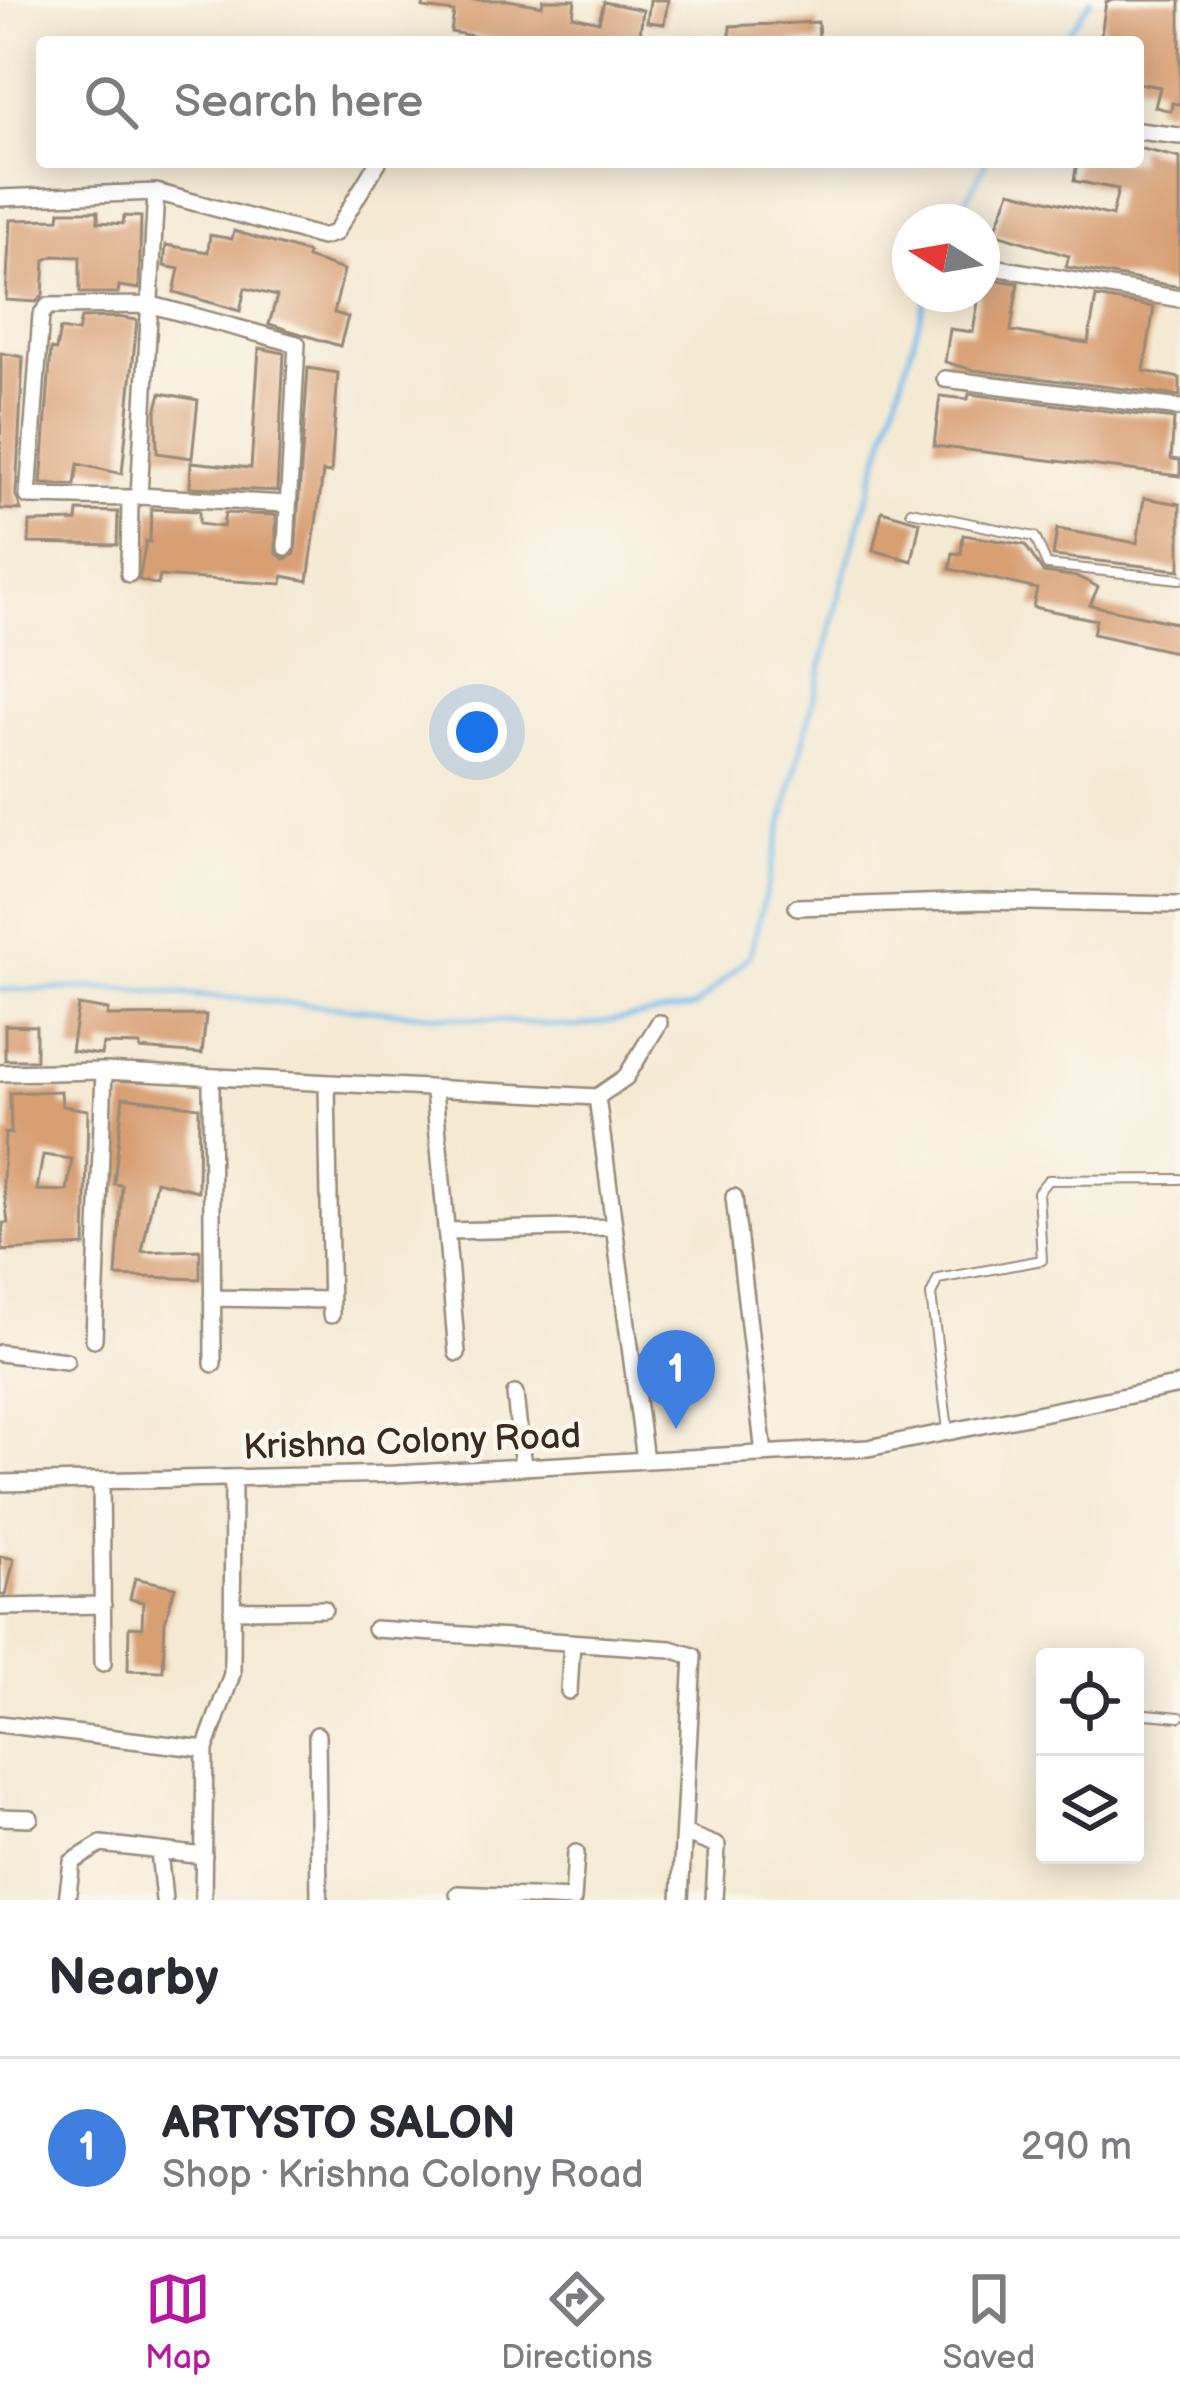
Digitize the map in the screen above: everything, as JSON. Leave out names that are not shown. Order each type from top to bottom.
[{"type":"street","points":[[1144,132],[1180,136]]},
{"type":"street","points":[[0,199],[156,192],[322,237],[335,233],[374,168]]},
{"type":"street","points":[[129,574],[152,304],[156,192]]},
{"type":"street","points":[[1000,268],[1180,299]]},
{"type":"street","points":[[286,548],[297,344],[152,304],[48,306],[41,315],[28,496],[287,504]]},
{"type":"street","points":[[944,380],[1180,408]]},
{"type":"street","points":[[797,907],[984,901],[1180,905]]},
{"type":"street","points":[[0,1073],[104,1071],[211,1081],[597,1097],[626,1077],[658,1023]]},
{"type":"street","points":[[94,1339],[104,1071]]},
{"type":"street","points":[[211,1081],[213,1364]]},
{"type":"street","points":[[212,1298],[331,1308],[327,1085]]},
{"type":"street","points":[[434,1090],[457,1353]]},
{"type":"street","points":[[597,1097],[645,1460]]},
{"type":"street","points":[[734,1197],[764,1454]]},
{"type":"street","points":[[446,1231],[614,1227]]},
{"type":"street","points":[[0,1353],[66,1361]]},
{"type":"street","name":"Krishna Colony Road","points":[[0,1483],[523,1467],[868,1448],[1180,1384]]},
{"type":"street","points":[[515,1394],[523,1467]]},
{"type":"street","points":[[203,1900],[205,1750],[232,1674],[233,1478]]},
{"type":"street","points":[[101,1480],[104,1663]]},
{"type":"street","points":[[0,1607],[103,1605]]},
{"type":"street","points":[[232,1610],[324,1609]]},
{"type":"street","points":[[375,1629],[671,1649],[693,1656],[680,1900]]},
{"type":"street","points":[[568,1691],[572,1642]]},
{"type":"street","points":[[0,1724],[205,1750]]},
{"type":"street","points":[[317,1735],[319,1900]]},
{"type":"street","points":[[0,1817],[30,1818]]},
{"type":"street","points":[[684,1833],[717,1846],[714,1900]]},
{"type":"street","points":[[68,1900],[71,1862],[101,1844],[204,1856]]},
{"type":"street","points":[[159,1851],[164,1900]]},
{"type":"street","points":[[458,1894],[573,1899],[575,1853]]},
{"type":"lane","points":[[911,511],[1035,537],[1047,565],[1180,579]]},
{"type":"lane","points":[[949,1432],[931,1295],[938,1279],[1042,1260],[1038,1192],[1048,1180],[1180,1179]]},
{"type":"lane","points":[[1144,1714],[1180,1717]]},
{"type":"building","points":[[424,0],[508,0],[542,6],[543,0],[575,0],[573,16],[599,22],[604,2],[643,10],[640,36],[473,36],[451,32],[454,12],[423,8]]},
{"type":"building","points":[[650,0],[668,0],[664,24],[647,22]]},
{"type":"building","points":[[1180,0],[1180,104],[1172,103],[1171,111],[1155,107],[1160,87],[1144,84],[1144,36],[1101,36],[1106,2]]},
{"type":"building","points":[[818,22],[819,36],[730,36],[730,26]]},
{"type":"building","points":[[1144,149],[1180,158],[1180,287],[1066,267],[1069,256],[1000,235],[1000,217],[1010,191],[1112,216],[1118,189],[1074,181],[1076,168],[1144,168]]},
{"type":"building","points":[[60,211],[98,211],[98,222],[123,224],[124,216],[141,217],[139,289],[119,286],[118,293],[80,293],[80,257],[54,256],[45,260],[43,295],[36,302],[6,300],[10,220],[59,219]]},
{"type":"building","points":[[234,231],[308,253],[307,258],[344,270],[334,313],[348,317],[340,346],[269,324],[277,296],[245,288],[240,311],[174,292],[179,269],[164,266],[166,245],[208,252],[210,235],[232,239]]},
{"type":"building","points":[[1000,280],[1018,283],[1011,331],[1088,343],[1096,297],[1154,307],[1144,371],[1180,378],[1180,396],[973,370],[945,362],[950,329],[973,332],[976,312],[1000,312]]},
{"type":"building","points":[[81,318],[137,320],[122,474],[78,464],[75,485],[41,484],[51,349],[56,350],[60,329],[78,332]]},
{"type":"building","points":[[259,348],[284,353],[277,491],[190,487],[191,462],[251,468]]},
{"type":"building","points":[[1,353],[23,357],[16,495],[21,510],[0,509]]},
{"type":"building","points":[[308,368],[338,373],[331,473],[323,472],[308,581],[283,576],[282,584],[160,576],[158,585],[139,580],[146,541],[150,542],[151,509],[199,511],[199,524],[223,527],[225,513],[276,515],[276,553],[284,559],[295,554]]},
{"type":"building","points":[[161,393],[198,400],[192,458],[157,453],[156,412]]},
{"type":"building","points":[[969,394],[1174,419],[1171,459],[1180,460],[1180,476],[934,446],[940,396],[968,399]]},
{"type":"building","points":[[1144,498],[1180,504],[1180,570],[1053,556],[1057,529],[1137,543]]},
{"type":"building","points":[[78,511],[118,512],[117,545],[29,543],[30,522],[77,521]]},
{"type":"building","points":[[882,511],[920,522],[912,561],[873,550]]},
{"type":"building","points":[[963,535],[1025,545],[1043,572],[1078,577],[1098,587],[1090,605],[1180,624],[1175,652],[1093,634],[1096,620],[1033,607],[1037,589],[950,569],[953,553],[961,554]]},
{"type":"building","points":[[78,1005],[108,1010],[107,1016],[206,1015],[202,1054],[103,1044],[101,1055],[71,1051]]},
{"type":"building","points":[[5,1025],[36,1026],[36,1060],[5,1060]]},
{"type":"building","points":[[61,1091],[62,1106],[88,1110],[85,1246],[2,1251],[3,1223],[8,1223],[3,1182],[5,1133],[11,1134],[10,1093]],"holes":[[[43,1155],[72,1159],[67,1191],[37,1190]]]},
{"type":"building","points":[[123,1097],[199,1107],[198,1191],[156,1181],[142,1252],[200,1250],[200,1279],[116,1276],[122,1185],[114,1184]]},
{"type":"building","points":[[0,1556],[14,1559],[6,1595],[0,1595]]},
{"type":"building","points":[[135,1578],[175,1587],[165,1622],[163,1671],[128,1670],[129,1627],[142,1628],[143,1602],[130,1599]]},
{"type":"waterway","points":[[1065,36],[1091,0]]},
{"type":"waterway","points":[[964,204],[983,168]]},
{"type":"waterway","points":[[0,990],[110,988],[574,1027],[695,1007],[750,955],[842,584],[922,312]]},
{"type":"place","name":"ARTYSTO SALON","points":[[676,1429]]}]
